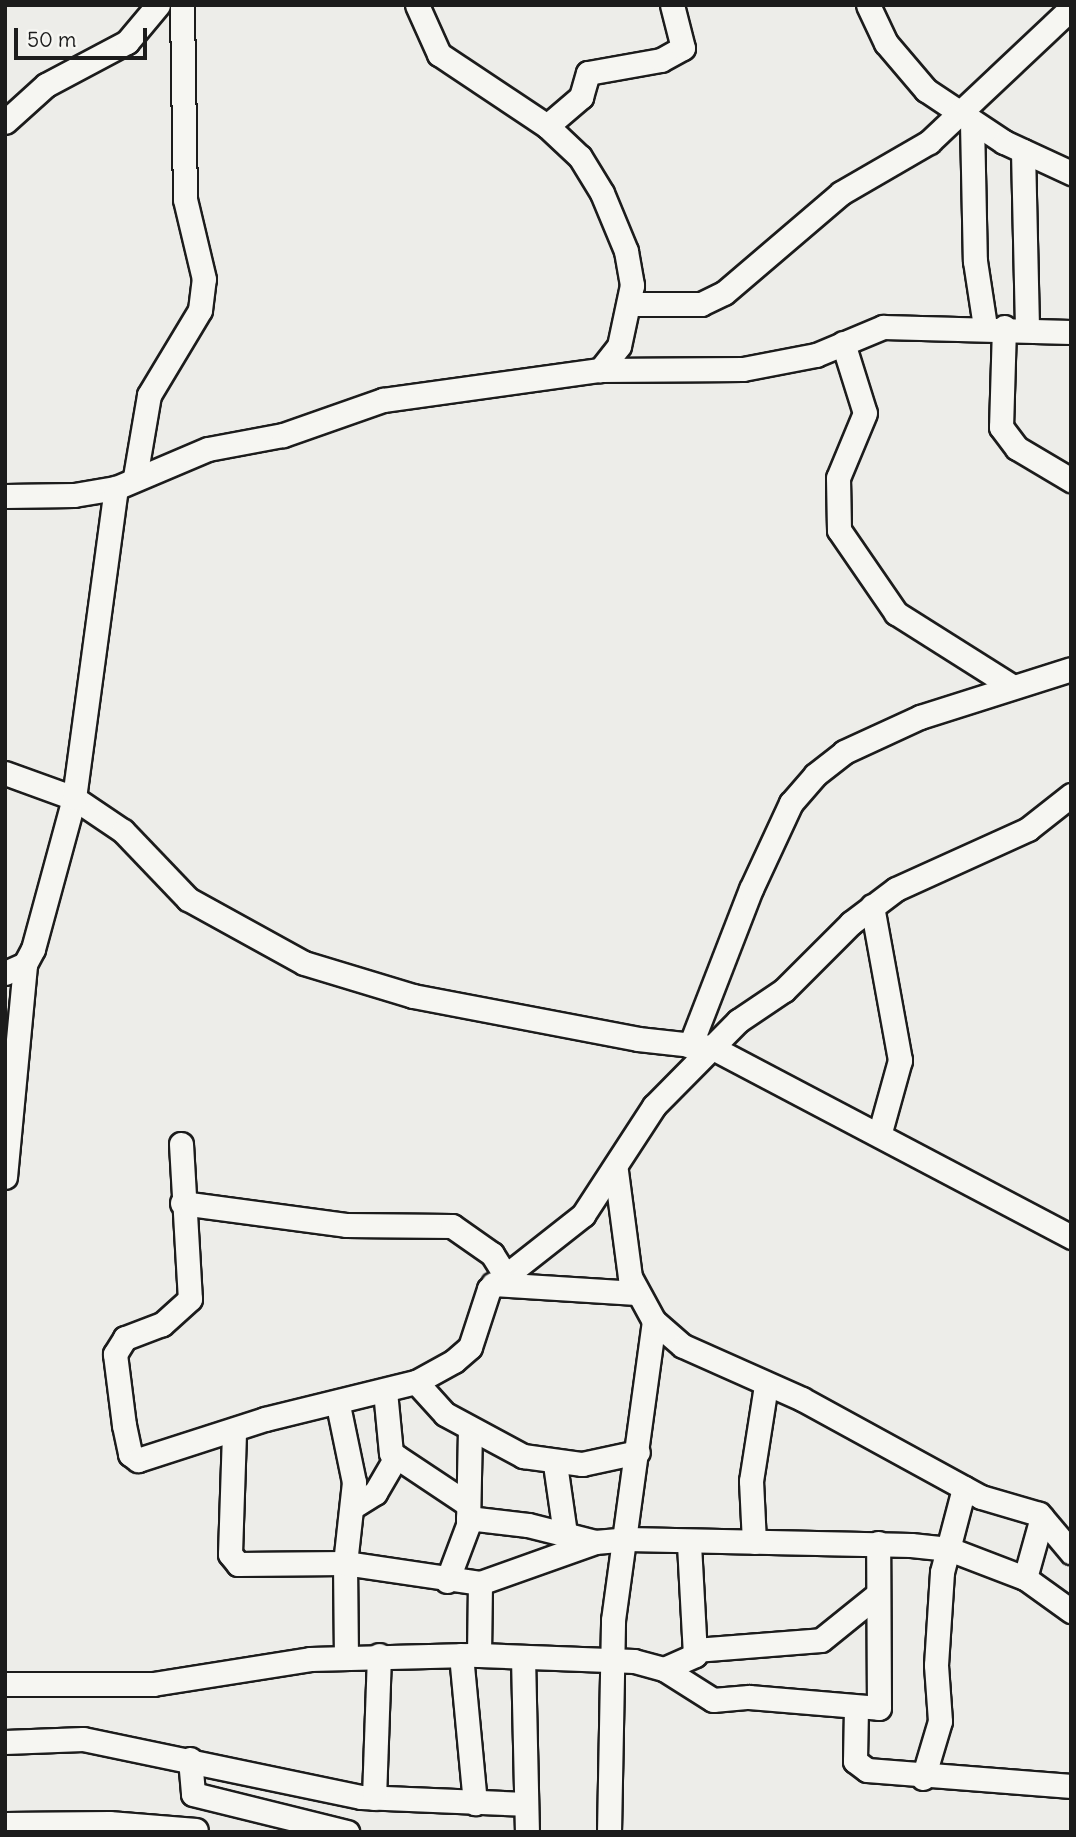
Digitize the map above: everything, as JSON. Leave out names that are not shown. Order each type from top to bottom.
[{"type":"street","points":[[5,122],[16,100],[107,58],[158,5]]},
{"type":"street","points":[[5,1177],[15,968],[74,799],[126,483],[149,395],[200,310],[204,279],[185,199],[181,5]]},
{"type":"street","points":[[417,5],[439,54],[547,126],[580,157],[603,193],[626,251],[631,304],[619,346],[600,370]]},
{"type":"street","points":[[547,126],[581,97],[588,73],[661,60],[683,48],[672,5]]},
{"type":"street","points":[[868,5],[905,69],[965,118],[1023,151],[1071,173]]},
{"type":"street","points":[[631,304],[701,304],[724,293],[841,193],[965,118],[1069,15]]},
{"type":"street","points":[[965,118],[975,261],[1005,327]]},
{"type":"street","points":[[1023,151],[1005,327],[1001,427],[1017,447],[1071,480]]},
{"type":"street","points":[[5,496],[74,495],[126,483],[208,449],[284,435],[383,400],[600,370],[743,369],[816,355],[883,327],[1005,327],[1071,332]]},
{"type":"street","points":[[844,343],[866,413],[838,478],[839,530],[896,613],[1010,685]]},
{"type":"street","points":[[700,1046],[751,888],[791,803],[815,775],[869,740],[1010,685],[1071,669]]},
{"type":"street","points":[[6,774],[74,799],[123,831],[188,900],[304,963],[413,996],[700,1046],[880,1132],[1071,1237]]},
{"type":"street","points":[[181,1144],[182,1203],[190,1299],[162,1324],[125,1338],[115,1354],[130,1454],[138,1460],[158,1457],[234,1433],[265,1419],[338,1405],[416,1382],[467,1350],[499,1278],[583,1215],[616,1171],[634,1132],[700,1046],[784,990],[872,906],[896,888],[1028,829],[1071,795]]},
{"type":"street","points":[[872,906],[900,1060],[880,1132]]},
{"type":"street","points":[[616,1171],[627,1270],[654,1321],[684,1346],[766,1385],[964,1488],[1042,1517],[1071,1552]]},
{"type":"street","points":[[182,1203],[346,1225],[452,1226],[492,1254],[499,1278]]},
{"type":"street","points":[[499,1278],[637,1293]]},
{"type":"street","points":[[609,1832],[613,1659],[618,1578],[627,1539],[654,1321]]},
{"type":"street","points":[[416,1382],[445,1414],[508,1450],[555,1464],[596,1463],[638,1452]]},
{"type":"street","points":[[754,1542],[751,1481],[766,1385]]},
{"type":"street","points":[[385,1391],[389,1447],[396,1457],[467,1511],[565,1532],[595,1542]]},
{"type":"street","points":[[338,1405],[354,1506],[345,1563],[346,1656]]},
{"type":"street","points":[[447,1581],[467,1511],[470,1429]]},
{"type":"street","points":[[234,1433],[233,1562],[345,1563],[447,1581],[480,1583],[595,1542],[627,1539],[689,1544],[878,1543],[948,1549],[1026,1578],[1071,1611]]},
{"type":"street","points":[[354,1506],[375,1493],[396,1457]]},
{"type":"street","points":[[555,1464],[565,1532]]},
{"type":"street","points":[[923,1778],[940,1721],[938,1621],[948,1549],[964,1488]]},
{"type":"street","points":[[1026,1578],[1042,1517]]},
{"type":"street","points":[[5,1684],[153,1684],[346,1656],[470,1655],[613,1659],[664,1669],[713,1700],[749,1697],[856,1708],[882,1706],[878,1543]]},
{"type":"street","points":[[664,1669],[693,1657],[695,1650],[689,1544]]},
{"type":"street","points":[[475,1803],[470,1655],[480,1583]]},
{"type":"street","points":[[695,1650],[821,1640],[878,1594]]},
{"type":"street","points":[[374,1798],[379,1654]]},
{"type":"street","points":[[523,1657],[527,1832]]},
{"type":"street","points":[[856,1708],[857,1766],[923,1778],[1071,1786]]},
{"type":"street","points":[[5,1742],[83,1739],[157,1757],[190,1759],[374,1798],[525,1804]]},
{"type":"street","points":[[5,1824],[109,1823],[196,1831],[190,1759]]},
{"type":"street","points":[[193,1794],[347,1832]]}]
